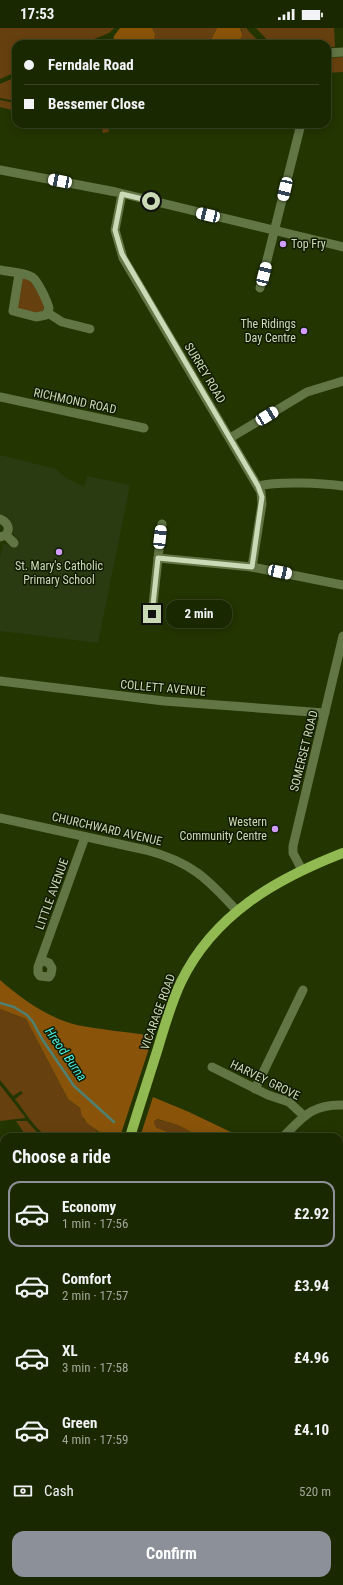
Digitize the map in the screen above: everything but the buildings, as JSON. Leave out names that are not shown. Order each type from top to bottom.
[{"type":"main road","name":"VICARAGE ROAD","points":[[131,1133],[168,1016],[182,981],[202,948],[221,926],[237,911],[276,884],[302,870],[343,854]]},
{"type":"street","points":[[331,53],[343,52]]},
{"type":"street","points":[[260,288],[299,128]]},
{"type":"street","points":[[0,170],[122,194],[343,247]]},
{"type":"street","name":"SURREY ROAD","points":[[122,194],[115,230],[123,258],[258,486],[262,497],[252,567]]},
{"type":"street","points":[[0,270],[34,279],[48,304],[48,313]]},
{"type":"street","points":[[19,274],[13,311],[40,317],[48,313]]},
{"type":"street","points":[[48,313],[62,322],[90,329]]},
{"type":"street","points":[[230,438],[307,392],[343,381]]},
{"type":"street","name":"RICHMOND ROAD","points":[[0,397],[144,428]]},
{"type":"street","points":[[258,486],[268,484],[284,484],[343,486]]},
{"type":"street","points":[[0,519],[7,524],[8,532],[3,536],[14,543]]},
{"type":"street","points":[[152,614],[162,524]]},
{"type":"street","points":[[158,558],[252,567],[343,585]]},
{"type":"street","name":"SOMERSET ROAD","points":[[302,870],[293,853],[293,846],[343,636]]},
{"type":"street","name":"COLLETT AVENUE","points":[[0,681],[164,701],[325,713]]},
{"type":"street","name":"CHURCHWARD AVENUE","points":[[0,818],[146,850],[182,862],[205,879],[237,911]]},
{"type":"street","name":"LITTLE AVENUE","points":[[41,960],[86,837]]},
{"type":"street","points":[[255,1089],[303,990]]},
{"type":"street","name":"HARVEY GROVE","points":[[212,1067],[255,1089],[289,1102],[304,1116]]},
{"type":"street","points":[[287,1133],[304,1116],[315,1109],[324,1105],[343,1105]]},
{"type":"shaded area","points":[[0,28],[114,28],[109,33],[92,40],[12,40],[12,74],[0,79]]},
{"type":"shaded area","points":[[120,28],[152,28],[155,34],[154,40],[113,40],[114,36]]},
{"type":"shaded area","points":[[152,28],[217,28],[211,40],[154,40],[155,34]]},
{"type":"shaded area","points":[[217,28],[240,28],[242,34],[239,40],[211,40]]},
{"type":"shaded area","points":[[240,28],[246,28],[257,40],[237,40],[242,31]]},
{"type":"shaded area","points":[[256,28],[334,28],[335,47],[331,47],[331,40],[267,40]]},
{"type":"shaded area","points":[[343,57],[343,72],[331,73],[331,58]]},
{"type":"shaded area","points":[[12,79],[12,100],[0,98],[0,84]]},
{"type":"shaded area","points":[[0,100],[12,102],[12,110],[0,107]]},
{"type":"shaded area","points":[[100,128],[108,128],[109,132],[103,133],[102,129]]},
{"type":"shaded area","points":[[21,277],[30,281],[39,294],[43,302],[44,309],[40,313],[15,310]]},
{"type":"shaded area","name":"St. Mary's Catholic Primary School","points":[[0,455],[56,469],[65,477],[84,487],[87,476],[130,485],[98,643],[0,631],[0,558],[3,544],[10,545],[16,541],[9,521],[5,516],[0,514]]},
{"type":"shaded area","points":[[0,980],[36,1007],[66,1022],[86,1027],[153,1036],[121,1133],[99,1133],[87,1123],[82,1116],[80,1108],[68,1099],[26,1019],[0,1009]]},
{"type":"shaded area","points":[[0,1009],[26,1019],[68,1099],[80,1108],[84,1120],[98,1133],[43,1133],[30,1120],[15,1099],[23,1093],[21,1091],[13,1096],[0,1080]]},
{"type":"shaded area","points":[[0,1085],[25,1117],[25,1118],[0,1121]]},
{"type":"shaded area","points":[[153,1097],[233,1133],[193,1133],[178,1125],[157,1119],[154,1121],[154,1124],[157,1128],[170,1133],[141,1133]]},
{"type":"shaded area","points":[[156,1119],[178,1125],[193,1133],[166,1133],[154,1125],[154,1121]]},
{"type":"shaded area","points":[[16,1121],[27,1121],[38,1133],[24,1133]]},
{"type":"waterway","name":"Hreod Burna","points":[[0,1003],[14,1007],[27,1015],[74,1086],[114,1122]]},
{"type":"place","name":"Top Fry","points":[[283,244]]},
{"type":"place","name":"The Ridings Day Centre","points":[[304,331]]},
{"type":"place","name":"St. Mary's Catholic Primary School","points":[[59,552]]},
{"type":"place","name":"Western Community Centre","points":[[275,829]]},
{"type":"route","points":[[151,201],[122,194],[115,230],[122,254],[258,486],[262,497],[252,567],[158,558],[152,614]]}]
